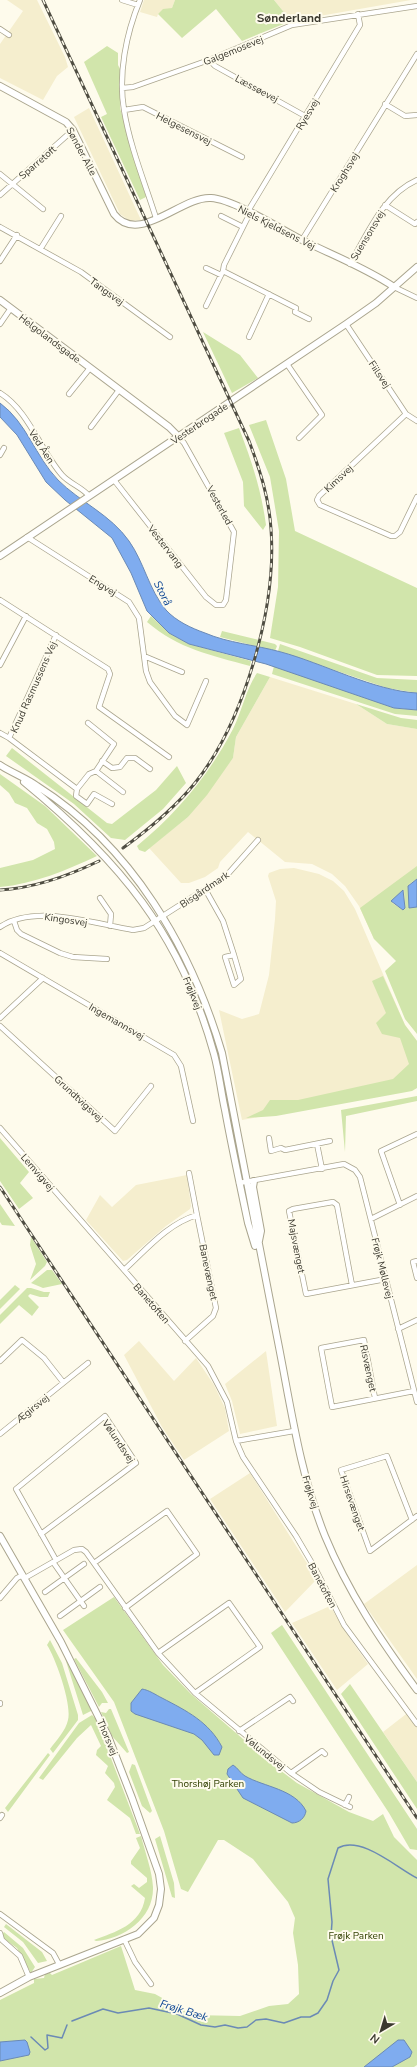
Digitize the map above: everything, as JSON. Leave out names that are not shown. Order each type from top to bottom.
[{"type":"street","points":[[122,0],[139,2],[126,47],[122,88],[124,110],[156,218]]},
{"type":"street","name":"Galgemosevej","points":[[122,88],[134,87],[208,60],[292,25],[417,6]]},
{"type":"street","name":"Ryesvej","points":[[206,306],[249,212],[360,25],[358,14]]},
{"type":"street","points":[[0,29],[9,35]]},
{"type":"street","name":"Kroghsvej","points":[[302,240],[417,54]]},
{"type":"street","name":"Læssøevej","points":[[208,60],[215,66],[305,116]]},
{"type":"street","name":"Sønder Alle","points":[[0,86],[58,116],[66,122],[73,130],[118,218],[134,226],[148,222]]},
{"type":"street","points":[[386,104],[405,116],[417,115]]},
{"type":"street","name":"Helgesensvej","points":[[124,110],[143,107],[242,157]]},
{"type":"street","name":"Sparretoft","points":[[0,195],[73,130]]},
{"type":"street","points":[[0,174],[43,210]]},
{"type":"street","name":"Suensonsvej","points":[[350,264],[385,205],[400,189],[417,180]]},
{"type":"street","name":"Niels Kjeldsens Vej","points":[[148,222],[204,198],[220,199],[249,212],[394,287]]},
{"type":"street","name":"Suensonsvej","points":[[385,205],[415,224],[417,222]]},
{"type":"street","points":[[41,248],[61,216]]},
{"type":"street","points":[[221,216],[243,227]]},
{"type":"street","name":"Tangsvej","points":[[0,226],[81,272],[170,337]]},
{"type":"street","points":[[0,261],[17,235]]},
{"type":"street","name":"Vesterbrogade","points":[[0,556],[376,304],[417,267]]},
{"type":"street","points":[[206,268],[222,273],[269,294],[296,308],[295,312],[309,319]]},
{"type":"street","points":[[394,287],[417,298]]},
{"type":"street","points":[[249,337],[269,294]]},
{"type":"street","name":"Helgolandsgade","points":[[0,300],[169,427],[178,436]]},
{"type":"street","name":"Helgolandsgade","points":[[0,324],[11,308]]},
{"type":"street","name":"Fiilsvej","points":[[346,324],[406,414],[417,421]]},
{"type":"street","points":[[287,364],[322,415],[299,438]]},
{"type":"street","name":"Helgolandsgade","points":[[69,394],[90,368]]},
{"type":"street","points":[[91,427],[119,390]]},
{"type":"street","name":"Ved Åen","points":[[0,393],[16,407],[64,477],[89,496]]},
{"type":"street","name":"Kimsvej","points":[[406,414],[319,496],[318,500],[320,505],[390,536],[395,536],[400,532],[417,497]]},
{"type":"street","name":"Vesterled","points":[[178,436],[184,443],[234,532],[226,600],[223,605]]},
{"type":"street","points":[[0,455],[4,448]]},
{"type":"street","name":"Vestervang","points":[[114,480],[206,597],[216,604],[223,605]]},
{"type":"street","name":"Engvej","points":[[27,538],[129,602],[139,618],[146,671],[150,682],[175,716],[187,725],[206,681]]},
{"type":"street","name":"Knud Rasmussens Vej","points":[[0,600],[108,669],[110,674],[99,704],[99,708],[169,757]]},
{"type":"street","points":[[0,665],[26,616]]},
{"type":"street","name":"Knud Rasmussens Vej","points":[[10,738],[56,635]]},
{"type":"street","points":[[144,656],[182,672]]},
{"type":"street","points":[[88,722],[114,744],[96,771],[89,774],[77,789],[76,796],[87,804],[94,794],[112,804]]},
{"type":"street","name":"Knud Rasmussens Vej","points":[[0,733],[10,738],[77,789]]},
{"type":"street","points":[[102,761],[112,768],[120,767],[127,758],[135,758],[150,769]]},
{"type":"street","name":"Frøjkvej","points":[[0,766],[37,786],[87,825],[128,868],[163,917],[189,963],[211,1016],[222,1053],[294,1431],[308,1487],[325,1536],[344,1578],[367,1620],[417,1690]]},
{"type":"street","points":[[96,771],[124,792]]},
{"type":"street","name":"Frøjkvej","points":[[14,774],[60,811],[102,852],[138,895],[156,922],[181,966],[203,1019],[214,1055],[248,1223],[263,1270]]},
{"type":"street","name":"Bisgårdmark","points":[[163,917],[227,875],[258,840]]},
{"type":"street","points":[[205,889],[223,921],[234,954],[241,979],[234,985],[225,957],[234,954]]},
{"type":"street","points":[[100,898],[111,914],[110,926]]},
{"type":"street","name":"Kingosvej","points":[[1,924],[34,915],[54,916],[133,930],[144,928],[163,917]]},
{"type":"street","points":[[14,921],[17,930],[22,934],[60,953],[73,957],[107,959]]},
{"type":"street","name":"Ingemannsvej","points":[[0,953],[174,1055],[181,1066],[193,1121]]},
{"type":"street","points":[[0,1018],[43,978]]},
{"type":"street","name":"Grundtvigsvej","points":[[0,1026],[115,1132],[151,1086]]},
{"type":"street","name":"Lemvigvej","points":[[0,1128],[75,1215]]},
{"type":"street","points":[[400,1205],[381,1151],[417,1134]]},
{"type":"street","points":[[269,1138],[272,1150],[281,1148],[285,1150],[330,1141]]},
{"type":"street","points":[[317,1144],[322,1168]]},
{"type":"street","name":"Frøjk Møllevej","points":[[239,1183],[344,1164],[355,1170],[360,1176],[417,1402]]},
{"type":"street","name":"Banevænget","points":[[185,1341],[212,1316],[216,1308],[190,1173]]},
{"type":"street","name":"Frøjkvej","points":[[254,1181],[253,1187],[260,1231],[258,1246]]},
{"type":"street","points":[[371,1219],[417,1196]]},
{"type":"street","name":"Majsvænget","points":[[352,1285],[337,1205],[333,1202],[293,1209],[290,1211],[306,1294],[386,1279]]},
{"type":"street","name":"Banetoften","points":[[75,1215],[208,1366],[227,1402],[236,1441],[243,1457],[316,1570],[344,1625],[417,1724]]},
{"type":"street","points":[[124,1270],[174,1225],[184,1219],[197,1215]]},
{"type":"street","points":[[417,1260],[413,1262],[417,1278]]},
{"type":"street","points":[[398,1329],[417,1320]]},
{"type":"street","points":[[0,1361],[22,1340],[44,1358],[63,1382]]},
{"type":"street","name":"Risvænget","points":[[375,1398],[364,1340],[321,1348],[332,1406],[375,1398],[414,1390]]},
{"type":"street","name":"Ægirsvej","points":[[0,1434],[63,1382],[88,1364]]},
{"type":"street","name":"Vølundsvej","points":[[41,1534],[136,1463],[105,1416],[16,1489],[54,1561],[84,1606]]},
{"type":"street","points":[[236,1441],[294,1431]]},
{"type":"street","name":"Hirsevænget","points":[[412,1520],[388,1456],[341,1470],[370,1551],[412,1520],[417,1516]]},
{"type":"street","points":[[94,1563],[167,1511],[197,1554],[125,1608]]},
{"type":"street","name":"Thorsvej","points":[[0,1536],[90,1696],[108,1736],[132,1798],[159,1874],[161,1889],[160,1905],[154,1918],[138,1934],[59,1964],[29,1977],[0,1993]]},
{"type":"street","name":"Vølundsvej","points":[[0,1598],[17,1578],[24,1577],[78,1549],[86,1552],[158,1653],[195,1693],[291,1773],[319,1792],[347,1806],[349,1797]]},
{"type":"street","points":[[45,1592],[84,1564]]},
{"type":"street","points":[[60,1616],[100,1587]]},
{"type":"street","points":[[158,1653],[229,1603],[260,1647],[195,1693]]},
{"type":"street","name":"Vølundsvej","points":[[240,1731],[290,1697],[293,1701]]},
{"type":"street","name":"Vølundsvej","points":[[291,1773],[322,1751],[325,1754]]},
{"type":"street","points":[[0,1914],[53,1953],[59,1964]]},
{"type":"street","points":[[0,1934],[2,1940],[20,1956],[29,1977]]},
{"type":"street","points":[[124,1940],[134,1962],[151,1984]]},
{"type":"shaded area","points":[[7,0],[37,0],[65,57],[68,67],[57,76],[43,100],[0,78],[0,44],[23,11]]},
{"type":"shaded area","points":[[144,0],[175,0],[172,8],[158,14],[157,17],[140,12]]},
{"type":"shaded area","points":[[274,0],[411,0],[291,21]]},
{"type":"shaded area","points":[[89,108],[141,220],[130,221],[120,214],[74,117]]},
{"type":"shaded area","points":[[270,677],[356,704],[387,724],[417,729],[417,927],[374,939],[359,906],[345,886],[332,874],[312,864],[285,862],[248,832],[220,862],[218,868],[205,877],[189,883],[181,883],[149,848],[188,817],[233,758],[236,737]]},
{"type":"shaded area","points":[[294,868],[319,874],[333,881],[344,891],[355,909],[405,1025],[417,1041],[417,1088],[242,1120],[219,1010],[242,1019],[259,1014],[269,975],[275,919],[276,901],[268,876],[269,873],[280,869]]},
{"type":"shaded area","points":[[187,1175],[191,1206],[190,1209],[166,1226],[127,1260],[123,1261],[86,1220],[100,1195],[112,1207],[136,1185]]},
{"type":"shaded area","points":[[139,1341],[174,1381],[196,1358],[214,1385],[225,1408],[229,1431],[184,1460],[162,1427],[124,1355]]},
{"type":"shaded area","points":[[266,1351],[277,1426],[240,1434],[232,1401],[225,1384]]},
{"type":"shaded area","points":[[250,1473],[317,1579],[285,1612],[210,1499]]},
{"type":"shaded area","points":[[417,1565],[417,1679],[364,1604]]},
{"type":"shaded area","points":[[330,1606],[368,1664],[337,1690],[292,1623]]},
{"type":"shaded area","points":[[410,1711],[417,1720],[417,1782],[383,1732]]},
{"type":"green space","points":[[175,0],[274,0],[291,21],[242,41],[216,9],[182,38],[158,14],[163,9],[172,8]]},
{"type":"green space","points":[[107,46],[118,53],[118,65],[120,69],[120,108],[146,197],[140,200],[101,117],[107,114],[84,62]]},
{"type":"green space","points":[[203,332],[240,355],[258,378],[232,393]]},
{"type":"green space","points":[[266,420],[286,479],[295,531],[417,588],[417,676],[377,675],[300,647],[270,638],[278,587],[279,531],[270,477],[249,425]]},
{"type":"green space","points":[[239,428],[259,487],[266,525],[263,530],[244,506],[243,482],[224,433]]},
{"type":"green space","points":[[151,616],[169,633],[189,644],[251,661],[250,666],[196,650],[171,639],[147,622]]},
{"type":"green space","points":[[222,631],[275,644],[277,646],[275,651],[220,637]]},
{"type":"green space","points":[[280,644],[377,678],[417,680],[417,693],[387,688],[278,651]]},
{"type":"green space","points":[[274,666],[394,708],[417,710],[417,716],[395,714],[272,674]]},
{"type":"green space","points":[[257,673],[270,677],[236,737],[233,758],[207,795],[188,817],[145,852],[139,850],[137,846],[179,807],[214,762],[233,729],[253,679]]},
{"type":"green space","points":[[356,704],[401,718],[417,720],[417,729],[387,724]]},
{"type":"green space","points":[[12,748],[107,823],[112,824],[156,790],[177,766],[186,783],[163,809],[125,840],[111,838],[74,804],[6,756]]},
{"type":"green space","points":[[0,774],[45,806],[97,856],[38,880],[0,887],[0,868],[33,860],[55,849],[54,842],[47,829],[37,823],[27,808],[15,803],[9,793],[0,785]]},
{"type":"green space","points":[[417,866],[417,879],[409,884],[410,908],[417,907],[417,1034],[405,1019],[385,971],[396,961],[374,939],[360,908]],"holes":[[[404,890],[405,908],[403,910],[392,903]]]},
{"type":"green space","points":[[383,976],[405,1025],[417,1041],[417,1088],[412,1091],[276,1116],[246,1118],[263,1110],[270,1100],[298,1100],[393,1079],[409,1064],[400,1038],[382,1034],[376,1023],[386,1013],[372,981]]},
{"type":"green space","points":[[417,1096],[417,1101],[346,1116],[345,1152],[341,1110]]},
{"type":"green space","points":[[0,1138],[29,1172],[20,1183],[33,1198],[19,1209],[0,1181]]},
{"type":"green space","points":[[0,1204],[15,1226],[2,1225],[0,1222]]},
{"type":"green space","points":[[31,1237],[47,1262],[45,1266],[30,1280],[36,1264],[30,1245]]},
{"type":"green space","points":[[47,1270],[52,1270],[62,1284],[43,1288],[31,1283]]},
{"type":"green space","points":[[15,1285],[20,1289],[0,1309],[0,1300]]},
{"type":"green space","points":[[27,1288],[50,1292],[48,1297],[40,1297],[30,1294],[28,1296],[39,1307],[32,1316],[19,1305],[0,1324],[0,1315]]},
{"type":"green space","points":[[114,1597],[163,1665],[191,1694],[272,1764],[297,1783],[349,1812],[373,1821],[383,1814],[394,1837],[417,1860],[417,2065],[414,2067],[0,2067],[0,2000],[34,1983],[34,1979],[44,1978],[45,1974],[49,1972],[52,1975],[121,1946],[135,1990],[155,1994],[193,2015],[240,2016],[269,2006],[288,2004],[299,1994],[298,1965],[293,1933],[295,1918],[288,1902],[253,1859],[224,1840],[218,1840],[188,1892],[181,1889],[164,1831],[114,1702],[63,1630]]},
{"type":"green space","points":[[282,1625],[417,1829],[417,1850],[410,1849],[389,1813],[271,1633]]},
{"type":"green space","points":[[50,1640],[62,1663],[78,1715],[78,1720],[53,1753],[50,1749],[65,1728],[69,1713],[68,1704],[55,1660],[47,1645]]},
{"type":"green space","points":[[65,1658],[93,1710],[83,1715]]},
{"type":"green space","points":[[76,1658],[102,1692],[108,1703],[102,1703],[99,1707],[74,1659]]},
{"type":"green space","points":[[350,1684],[417,1782],[417,1809],[341,1694]]},
{"type":"green space","points":[[109,1709],[111,1709],[129,1752],[127,1753],[112,1736],[101,1712],[106,1713]]},
{"type":"green space","points":[[92,1715],[96,1719],[140,1834],[136,1834],[130,1818],[107,1800],[115,1787],[114,1783],[105,1773],[108,1766],[96,1755],[97,1750],[101,1746],[91,1725],[77,1738],[43,1780],[39,1778],[79,1723]]},
{"type":"green space","points":[[48,1753],[50,1755],[8,1812],[5,1808]]},
{"type":"green space","points":[[132,1764],[135,1765],[152,1811],[150,1813],[142,1806],[129,1772]]},
{"type":"green space","points":[[141,1836],[150,1868],[153,1887],[152,1898],[148,1908],[143,1917],[127,1931],[117,1936],[96,1941],[94,1940],[110,1934],[133,1921],[143,1907],[145,1898],[131,1886],[134,1884],[139,1888],[147,1882],[147,1878],[131,1864],[131,1861],[140,1848],[136,1838]]},
{"type":"green space","points":[[160,1836],[174,1883],[175,1898],[172,1897],[155,1839]]},
{"type":"green space","points":[[6,1924],[42,1952],[47,1961],[38,1963],[23,1942],[4,1927]]},
{"type":"green space","points":[[4,1932],[23,1948],[35,1967],[31,1973],[17,1948],[1,1935]]},
{"type":"water","points":[[0,403],[17,420],[43,461],[58,480],[122,532],[139,558],[155,594],[166,610],[174,618],[200,631],[233,642],[281,652],[366,682],[401,691],[417,693],[417,710],[394,708],[266,664],[189,644],[169,633],[147,611],[131,573],[112,538],[65,500],[46,482],[17,435],[0,417]]},
{"type":"water","points":[[417,879],[417,907],[409,908],[408,886]]},
{"type":"water","points":[[403,890],[405,908],[403,910],[391,901]]},
{"type":"water","points":[[142,1689],[150,1691],[204,1724],[217,1738],[222,1747],[219,1755],[214,1755],[202,1740],[194,1734],[135,1714],[131,1711],[131,1703]]},
{"type":"water","points":[[233,1765],[245,1776],[287,1793],[294,1798],[306,1811],[303,1818],[292,1823],[243,1798],[227,1774],[228,1769]]},
{"type":"water","points":[[25,2040],[30,2052],[29,2055],[0,2061],[0,2042]]},
{"type":"water","points":[[398,2040],[404,2040],[412,2052],[410,2057],[392,2067],[364,2067]]},
{"type":"waterway","name":"Frøjk Bæk","points":[[72,2021],[103,2009],[118,2013],[149,2008],[177,2014],[201,2025],[215,2027],[225,2025],[238,2028],[247,2027],[256,2020],[266,2019],[284,2023],[301,2017],[310,2017],[318,2013],[327,2000],[333,1981],[339,1970],[331,1936],[332,1922],[328,1879],[338,1848],[347,1845],[368,1849],[379,1854],[417,1878]]},
{"type":"waterway","name":"Frøjk Bæk","points":[[31,2037],[45,2050],[48,2048],[47,2035],[62,2038],[67,2025]]},
{"type":"railway","points":[[43,0],[249,441],[263,484],[270,518],[271,560],[269,593],[263,628],[254,662],[228,729],[213,758],[195,783],[161,818],[123,848]]},
{"type":"railway","points":[[0,890],[39,884],[75,872],[99,861]]},
{"type":"railway","points":[[0,1187],[417,1818]]},
{"type":"district","name":"Sønderland","points":[[289,18]]},
{"type":"water label","name":"Storå","points":[[163,593]]},
{"type":"park label","name":"Thorshøj Parken","points":[[208,1783]]},
{"type":"park label","name":"Frøjk Parken","points":[[356,1935]]}]
